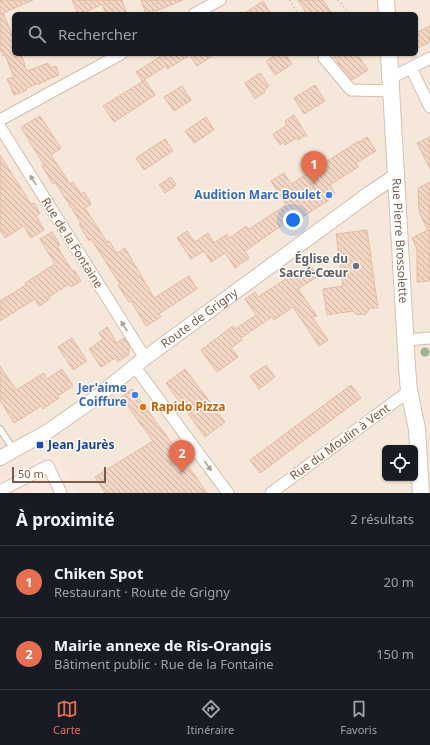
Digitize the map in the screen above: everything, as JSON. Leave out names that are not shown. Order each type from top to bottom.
[{"type":"main road","points":[[386,0],[387,12]]},
{"type":"main road","name":"Rue Pierre Brossolette","points":[[389,56],[409,391],[408,445]]},
{"type":"main road","name":"Rue Pierre Brossolette","points":[[409,391],[417,429],[421,493]]},
{"type":"main road","points":[[409,481],[410,493]]},
{"type":"street","points":[[198,12],[220,0]]},
{"type":"street","points":[[0,120],[117,56]]},
{"type":"street","points":[[324,58],[351,90],[391,84],[411,68],[430,58]]},
{"type":"street","points":[[411,68],[430,107]]},
{"type":"street","name":"Rue de la Fontaine","points":[[0,127],[140,363],[228,493]]},
{"type":"street","name":"Route de Grigny","points":[[0,458],[53,428],[93,400],[140,363],[370,193],[397,176]]},
{"type":"street","points":[[406,340],[430,338]]},
{"type":"street","name":"Rue du Moulin à Vent","points":[[271,493],[409,391]]},
{"type":"street","points":[[0,491],[48,466],[61,493]]},
{"type":"lane","points":[[0,429],[14,450]]},
{"type":"path","points":[[290,0],[297,12]]},
{"type":"path","points":[[338,0],[348,12]]},
{"type":"shaded area","points":[[0,0],[430,0],[430,493],[0,493]]},
{"type":"shaded area","points":[[54,450],[77,493],[0,493],[0,480]]},
{"type":"building","points":[[0,0],[33,0],[3,13],[12,34],[12,56],[22,56],[27,71],[48,63],[50,68],[56,66],[59,75],[26,88],[27,90],[14,95],[7,79],[14,77],[5,55],[3,56],[0,48]]},
{"type":"building","points":[[72,0],[122,0],[126,12],[105,12],[102,4],[86,12],[77,12]]},
{"type":"building","points":[[141,0],[183,0],[156,11],[145,12]]},
{"type":"building","points":[[298,0],[323,0],[331,12],[306,12]]},
{"type":"building","points":[[263,1],[270,12],[246,12]]},
{"type":"building","points":[[430,26],[430,42],[418,48],[418,32]]},
{"type":"building","points":[[161,56],[188,56],[167,69],[166,66],[142,81],[136,72]]},
{"type":"building","points":[[191,56],[212,56],[197,66]]},
{"type":"building","points":[[274,56],[286,56],[292,64],[275,75],[266,61]]},
{"type":"building","points":[[334,56],[358,56],[368,70],[352,80],[341,68]]},
{"type":"building","points":[[260,73],[269,86],[264,90],[265,92],[255,99],[245,83]]},
{"type":"building","points":[[145,80],[155,95],[114,122],[103,106]]},
{"type":"building","points":[[315,85],[325,101],[304,114],[294,98]]},
{"type":"building","points":[[182,86],[191,100],[174,111],[164,97]]},
{"type":"building","points":[[294,115],[307,136],[304,136],[298,140],[297,138],[285,145],[284,142],[280,145],[273,134],[287,125],[285,121]]},
{"type":"building","points":[[40,116],[61,148],[51,155],[70,184],[73,182],[81,194],[84,192],[91,204],[85,208],[107,242],[109,241],[117,253],[125,248],[154,298],[189,276],[197,289],[159,314],[161,317],[146,326],[131,301],[129,302],[118,285],[120,284],[91,239],[89,241],[79,224],[81,223],[55,182],[53,184],[42,166],[44,165],[21,127]]},
{"type":"building","points":[[206,117],[214,130],[194,143],[185,131]]},
{"type":"building","points":[[367,137],[376,151],[356,163],[358,167],[330,185],[335,194],[328,198],[329,200],[296,221],[294,217],[245,251],[249,258],[235,268],[225,253],[211,262],[204,251],[191,259],[177,238],[187,231],[195,242],[208,233],[214,243],[227,234],[230,238],[246,226],[249,229],[286,205],[271,181],[284,173],[291,184]]},
{"type":"building","points":[[430,137],[430,169],[417,143]]},
{"type":"building","points":[[165,139],[173,151],[144,170],[136,158]]},
{"type":"building","points":[[0,155],[31,204],[34,203],[40,213],[36,216],[44,230],[31,238],[24,226],[5,238],[0,230]]},
{"type":"building","points":[[171,177],[176,185],[165,193],[159,185]]},
{"type":"building","points":[[430,182],[430,281],[417,282],[417,249],[412,238],[428,230],[419,212],[418,188]]},
{"type":"building","name":"Église du Sacré-Cœur","points":[[367,230],[378,308],[370,308],[366,314],[357,315],[353,311],[327,315],[323,289],[343,286],[336,234]]},
{"type":"building","points":[[52,232],[60,245],[57,246],[72,271],[74,270],[81,281],[71,287],[69,284],[49,297],[50,299],[39,306],[35,299],[0,321],[0,301],[26,285],[25,283],[55,264],[40,239]]},
{"type":"building","points":[[309,264],[318,276],[298,289],[317,316],[312,317],[328,340],[319,346],[293,307],[274,320],[272,317],[241,338],[242,340],[231,348],[238,357],[217,372],[201,350],[233,326],[235,329],[256,315],[245,299],[255,292],[258,297]]},
{"type":"building","points":[[107,327],[117,343],[124,338],[130,347],[128,355],[118,362],[115,358],[101,367],[89,349],[103,339],[99,333]]},
{"type":"building","points":[[72,338],[87,361],[73,370],[58,347]]},
{"type":"building","points":[[266,365],[275,377],[259,389],[250,376]]},
{"type":"building","points":[[0,366],[16,390],[44,373],[47,379],[62,369],[73,386],[43,409],[41,406],[14,423],[0,400]]},
{"type":"building","points":[[185,369],[225,422],[205,437],[166,383]]},
{"type":"building","points":[[351,385],[361,398],[260,473],[250,460]]},
{"type":"building","points":[[132,389],[207,493],[105,493],[95,477],[153,441],[121,397]]},
{"type":"place","name":"Chiken Spot","points":[[314,184]]},
{"type":"place","name":"Audition Marc Boulet","points":[[329,195]]},
{"type":"place","name":"Église du Sacré-Cœur","points":[[356,266]]},
{"type":"place","name":"Jer'aime Coiffure","points":[[135,395]]},
{"type":"place","name":"Rapido Pizza","points":[[143,407]]},
{"type":"place","name":"Jean Jaurès","points":[[40,445]]},
{"type":"place","name":"Mairie annexe de Ris-Orangis","points":[[182,473]]}]
